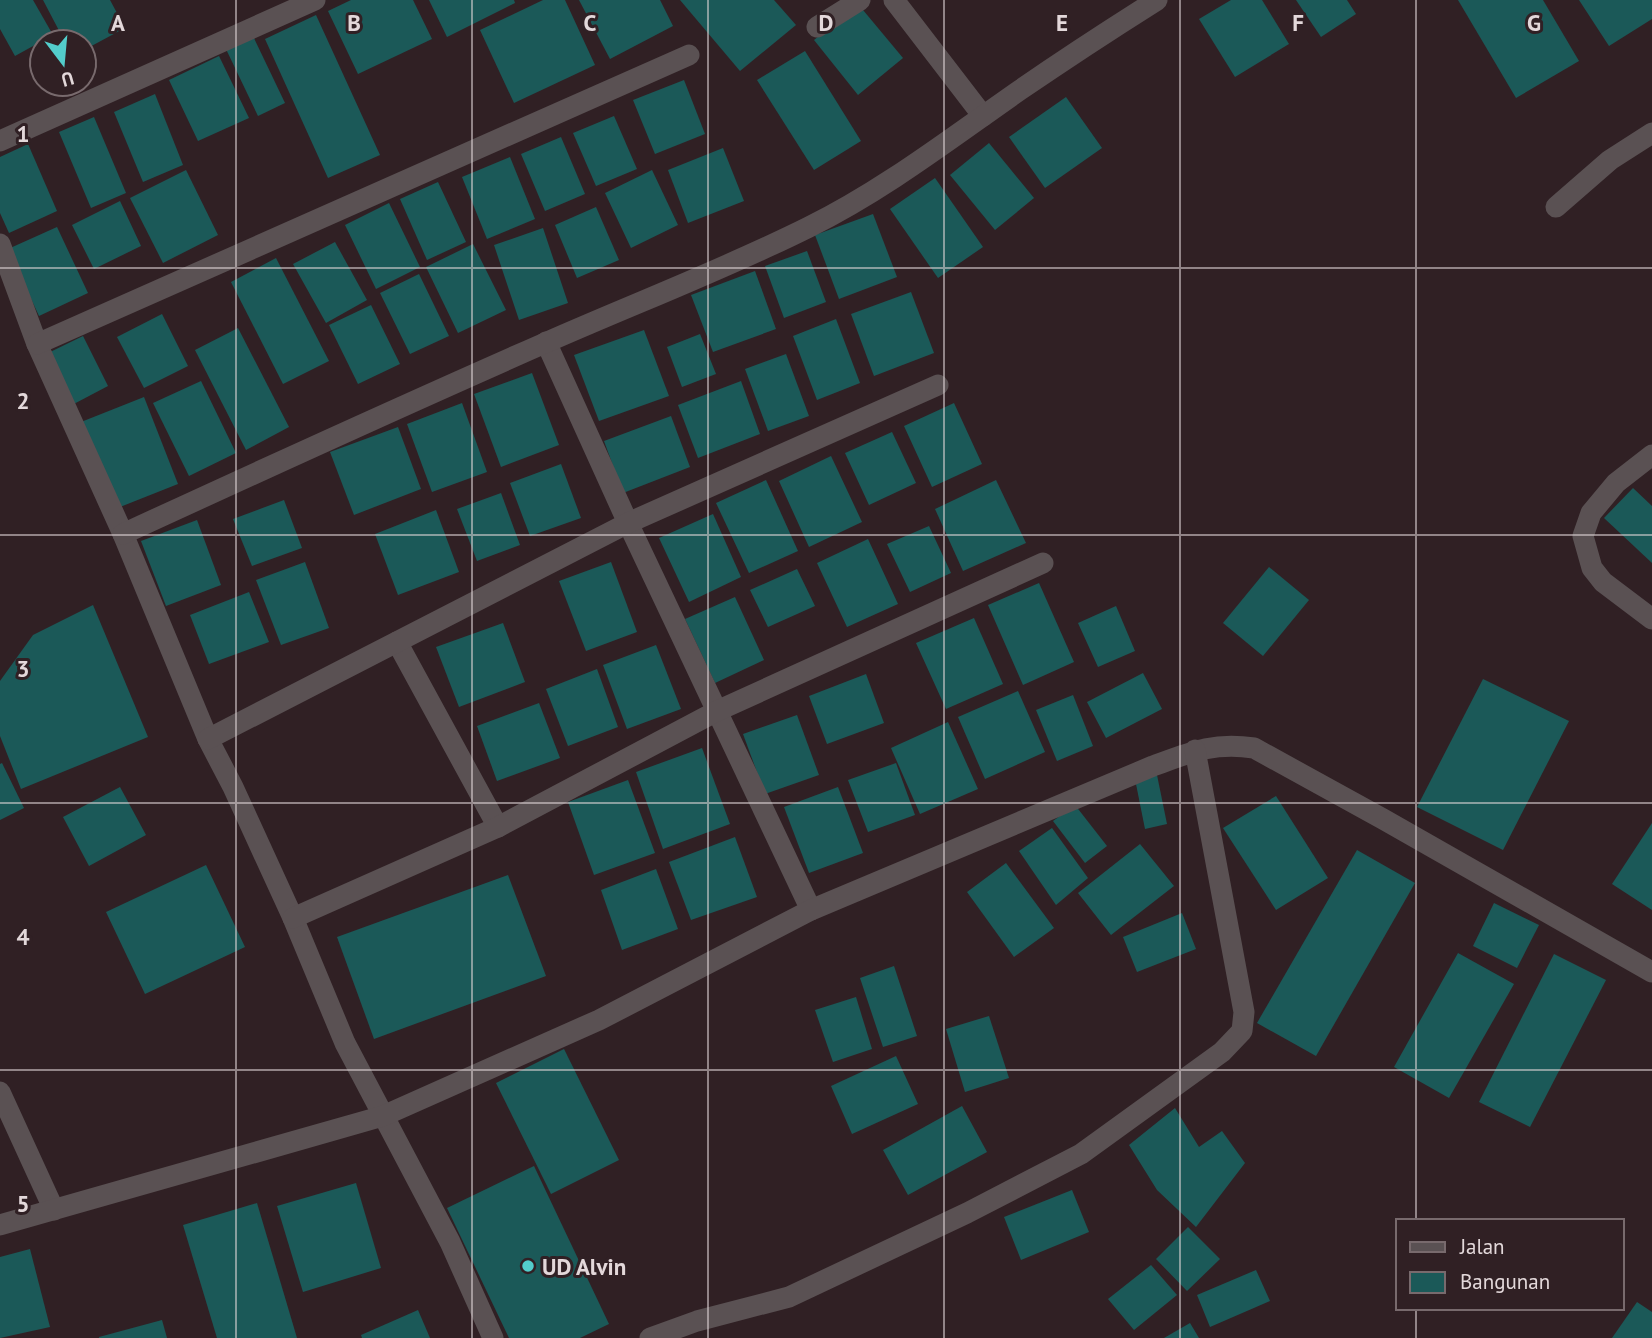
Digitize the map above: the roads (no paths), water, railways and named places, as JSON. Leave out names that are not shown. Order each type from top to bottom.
[{"type":"street","points":[[0,141],[315,0]]},
{"type":"street","points":[[817,27],[860,0]]},
{"type":"street","points":[[894,0],[983,116]]},
{"type":"street","points":[[123,534],[299,452],[546,342],[647,301],[809,227],[873,192],[1157,0]]},
{"type":"street","points":[[37,344],[689,55]]},
{"type":"street","points":[[1556,207],[1610,160],[1652,134]]},
{"type":"street","points":[[0,244],[37,344],[123,534],[208,739],[293,918],[345,1043],[450,1242],[493,1338]]},
{"type":"street","points":[[546,342],[628,523],[811,910]]},
{"type":"street","points":[[208,739],[628,523],[938,386]]},
{"type":"street","points":[[1652,455],[1616,483],[1591,513],[1583,536],[1592,568],[1603,582],[1652,619]]},
{"type":"street","points":[[293,918],[498,827],[717,711],[1042,563]]},
{"type":"street","points":[[397,642],[498,827]]},
{"type":"street","points":[[0,1225],[383,1116],[599,1020],[811,910],[1195,750],[1231,745],[1254,748],[1652,972]]},
{"type":"street","points":[[650,1338],[697,1321],[789,1297],[967,1213],[1081,1154],[1222,1052],[1242,1031],[1244,1012],[1195,750]]},
{"type":"street","points":[[0,1092],[54,1210]]},
{"type":"place","name":"UD Alvin","points":[[528,1266]]}]
